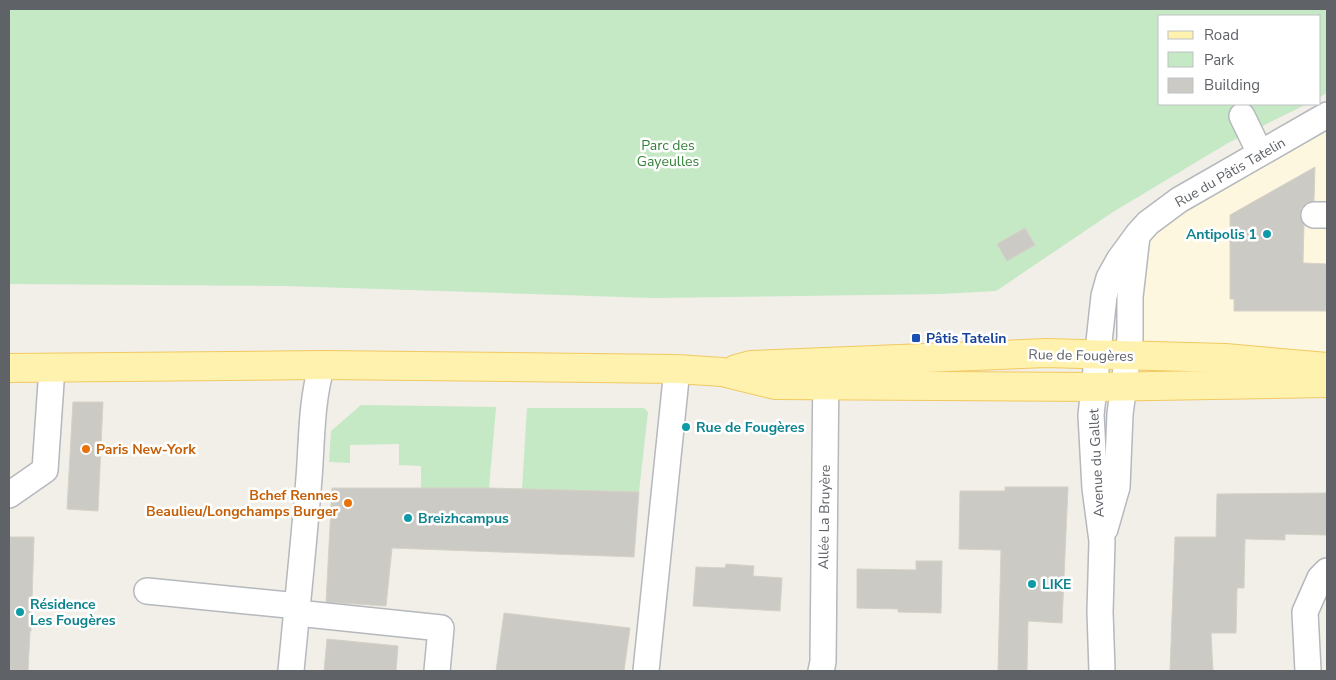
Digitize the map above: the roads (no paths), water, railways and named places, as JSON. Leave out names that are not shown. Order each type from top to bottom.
[{"type":"main road","name":"Rue de Fougères","points":[[826,374],[942,356],[1046,353],[1224,358],[1327,367]]},
{"type":"main road","name":"Rue de Fougères","points":[[9,368],[322,365],[677,369],[722,372],[751,365],[826,374],[1094,387],[1327,383]]},
{"type":"street","name":"Rue du Pâtis Tatelin","points":[[1098,355],[1104,296],[1109,278],[1138,234],[1148,223],[1179,200],[1327,115]]},
{"type":"street","points":[[1242,116],[1260,153]]},
{"type":"street","points":[[1124,386],[1130,320],[1130,297],[1138,234]]},
{"type":"street","name":"Avenue du Gallet","points":[[1098,355],[1091,415],[1095,488],[1102,541],[1100,612],[1102,671]]},
{"type":"street","points":[[291,671],[314,401],[322,365]]},
{"type":"street","points":[[9,495],[45,470],[52,368]]},
{"type":"street","points":[[646,671],[677,369]]},
{"type":"street","name":"Allée La Bruyère","points":[[821,671],[823,662],[826,374]]},
{"type":"street","name":"Avenue du Gallet","points":[[1102,541],[1117,487],[1120,414],[1124,386]]},
{"type":"street","points":[[1308,671],[1305,612],[1320,578],[1327,571]]},
{"type":"street","points":[[146,591],[441,628],[437,671]]},
{"type":"place","name":"Antipolis 1","points":[[1267,234]]},
{"type":"place","name":"Pâtis Tatelin","points":[[916,338]]},
{"type":"place","name":"Rue de Fougères","points":[[686,427]]},
{"type":"place","name":"Paris New-York","points":[[86,449]]},
{"type":"place","name":"Bchef Rennes Beaulieu/Longchamps Burger","points":[[348,503]]},
{"type":"place","name":"Breizhcampus","points":[[408,518]]},
{"type":"place","name":"LIKE","points":[[1032,584]]},
{"type":"place","name":"Résidence Les Fougères","points":[[20,612]]},
{"type":"park label","name":"Parc des Gayeulles","points":[[668,154]]}]
